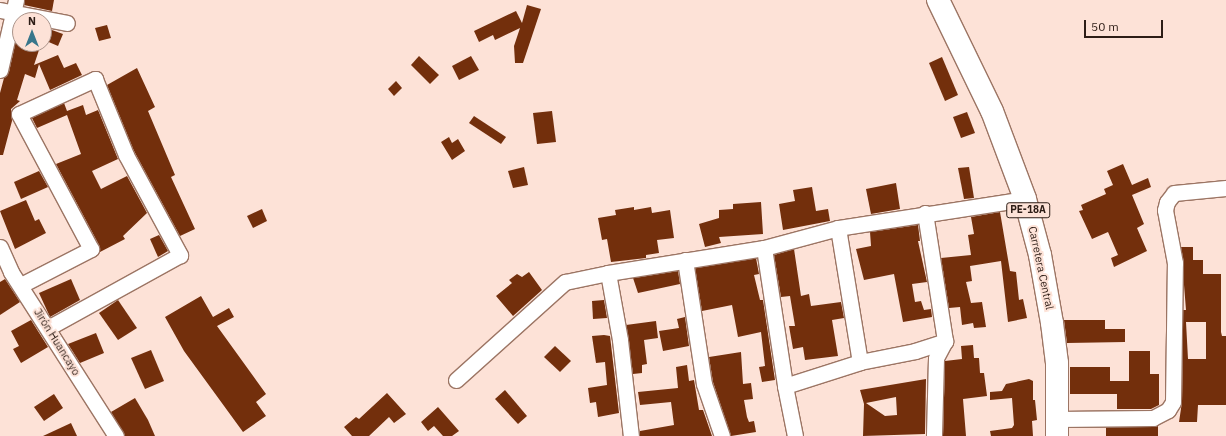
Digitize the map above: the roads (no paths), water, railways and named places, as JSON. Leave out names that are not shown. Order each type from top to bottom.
[{"type":"highway","name":"Carretera Central","points":[[938,0],[992,111],[1025,199],[1040,255],[1052,323],[1057,363],[1057,428]]},
{"type":"street","points":[[0,70],[10,8],[67,24]]},
{"type":"street","points":[[21,285],[91,249],[19,114],[95,79],[126,155],[180,255],[48,328]]},
{"type":"street","points":[[1057,428],[1153,418],[1168,410],[1172,402],[1175,263],[1166,206],[1174,193],[1226,188]]},
{"type":"street","points":[[456,380],[566,282],[608,273],[764,248],[838,228],[925,213],[1025,199]]},
{"type":"street","points":[[925,213],[945,341],[936,358],[934,436]]},
{"type":"street","points":[[838,228],[860,362]]},
{"type":"street","name":"Jirón Huancayo","points":[[0,247],[11,272],[21,285],[116,436]]},
{"type":"street","points":[[764,248],[784,386],[795,436]]},
{"type":"street","points":[[685,260],[704,384],[722,436]]},
{"type":"street","points":[[608,273],[620,340],[631,436]]},
{"type":"street","points":[[784,386],[860,362],[915,351],[945,341]]}]
